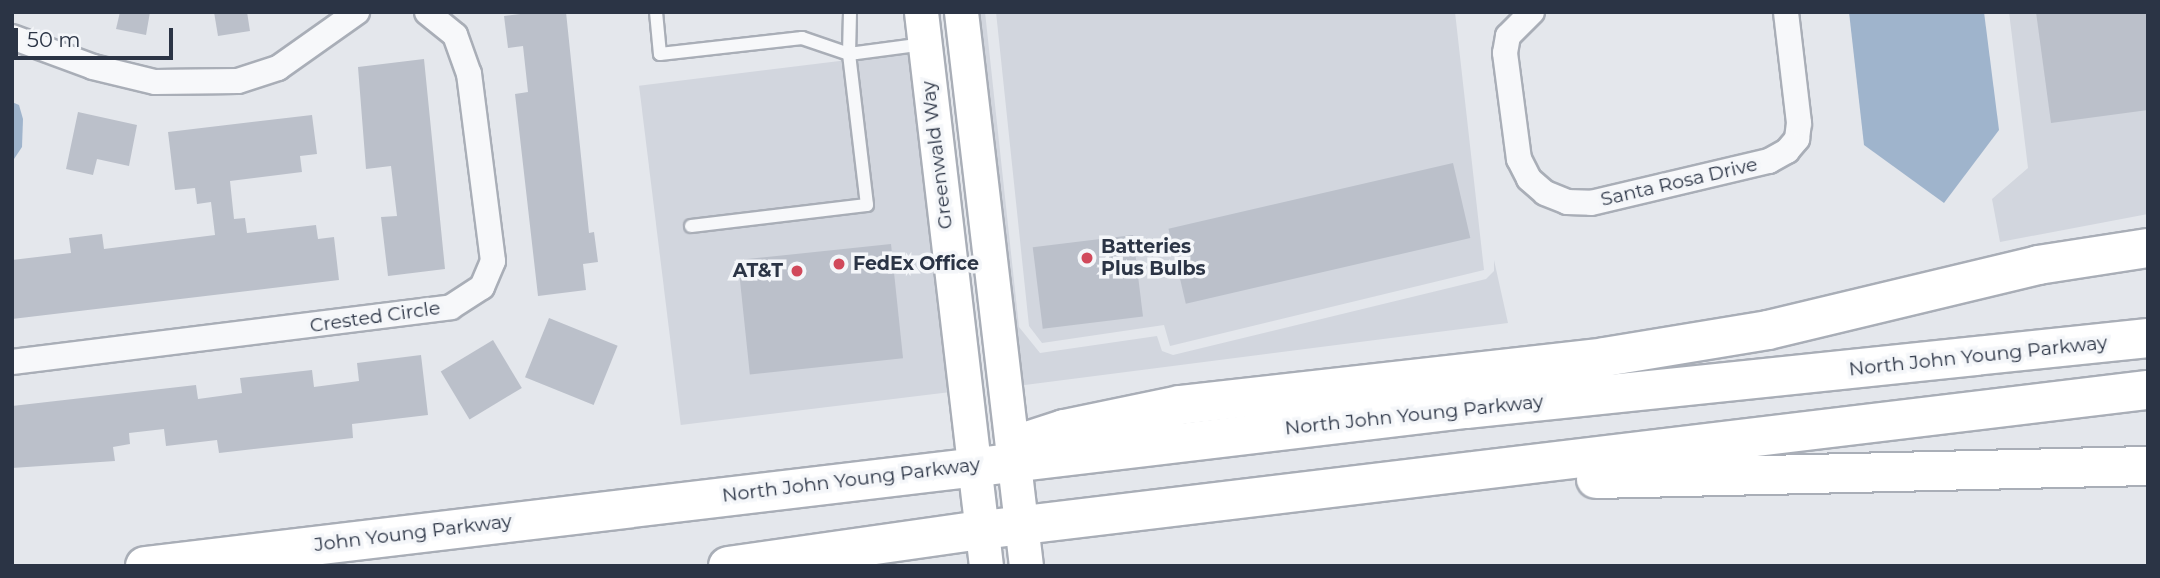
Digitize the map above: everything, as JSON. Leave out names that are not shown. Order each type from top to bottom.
[{"type":"highway","points":[[1013,453],[1064,429],[1180,405],[1605,357],[1768,330],[2038,265],[2148,248]]},
{"type":"highway","name":"North John Young Parkway","points":[[681,501],[974,465],[1013,453],[2148,338]]},
{"type":"highway","points":[[729,566],[984,548],[1021,526],[2148,390]]},
{"type":"highway","points":[[1258,498],[1523,482],[2148,466]]},
{"type":"highway","name":"John Young Parkway","points":[[145,566],[681,501]]},
{"type":"street","points":[[12,37],[93,67],[155,82],[238,81],[278,68],[357,12]]},
{"type":"street","name":"Crested Circle","points":[[12,362],[451,307],[482,287],[493,261],[469,74],[455,35],[427,12]]},
{"type":"street","name":"Santa Rosa Drive","points":[[1532,12],[1508,36],[1505,53],[1519,159],[1529,179],[1545,193],[1567,202],[1591,203],[1769,161],[1787,151],[1797,138],[1799,123],[1786,12]]},
{"type":"street","points":[[922,28],[962,25]]},
{"type":"street","name":"Greenwald Way","points":[[962,25],[1026,566]]},
{"type":"street","name":"Greenwald Way","points":[[922,28],[984,548]]},
{"type":"lane","points":[[656,12],[660,54],[802,38],[849,54],[922,28]]},
{"type":"lane","points":[[691,226],[867,205],[849,54],[850,12]]},
{"type":"shaded area","points":[[973,12],[985,12],[1019,327],[1040,353],[1157,336],[1162,351],[1173,355],[1486,279],[1494,271],[1494,260],[1508,323],[1017,386]]},
{"type":"shaded area","points":[[996,12],[1455,12],[1484,270],[1170,346],[1164,325],[1042,343],[1029,326]]},
{"type":"shaded area","points":[[2009,12],[2148,12],[2148,214],[2000,242],[1992,199],[2028,168]]},
{"type":"shaded area","points":[[913,52],[955,391],[681,425],[639,86]]},
{"type":"water","points":[[1849,12],[1984,12],[1999,130],[1944,203],[1864,145]]},
{"type":"water","points":[[12,102],[19,105],[23,119],[22,147],[12,162]]},
{"type":"building","points":[[120,12],[150,12],[146,35],[116,29]]},
{"type":"building","points":[[214,12],[247,12],[250,31],[218,36]]},
{"type":"building","points":[[566,12],[589,233],[594,232],[598,262],[583,264],[586,290],[538,296],[515,94],[528,92],[523,46],[508,48],[504,16]]},
{"type":"building","points":[[2036,12],[2148,12],[2148,110],[2051,123]]},
{"type":"building","points":[[424,59],[445,269],[388,276],[381,217],[397,216],[391,166],[366,169],[358,67]]},
{"type":"building","points":[[78,112],[137,125],[129,166],[97,159],[93,175],[66,169]]},
{"type":"building","points":[[312,115],[317,154],[300,156],[302,172],[230,181],[234,219],[245,218],[247,233],[316,225],[318,239],[334,237],[339,280],[12,319],[12,260],[71,253],[69,238],[102,234],[104,249],[215,235],[211,202],[197,204],[195,188],[175,190],[168,132]]},
{"type":"building","points":[[1453,163],[1470,238],[1186,304],[1168,229]]},
{"type":"building","points":[[1133,235],[1143,316],[1043,329],[1033,247]]},
{"type":"building","points":[[891,244],[903,358],[750,374],[738,260]]},
{"type":"building","points":[[549,318],[618,346],[594,405],[525,377]]},
{"type":"building","points":[[493,340],[522,388],[470,419],[441,371]]},
{"type":"building","points":[[421,355],[428,415],[352,424],[353,438],[219,453],[217,440],[166,446],[164,429],[129,433],[130,444],[113,447],[115,461],[12,468],[12,406],[196,385],[198,399],[242,393],[240,378],[312,370],[314,387],[359,381],[357,363]]},
{"type":"place","name":"Batteries Plus Bulbs","points":[[1087,258]]},
{"type":"place","name":"FedEx Office","points":[[839,264]]},
{"type":"place","name":"AT&T","points":[[797,271]]}]
